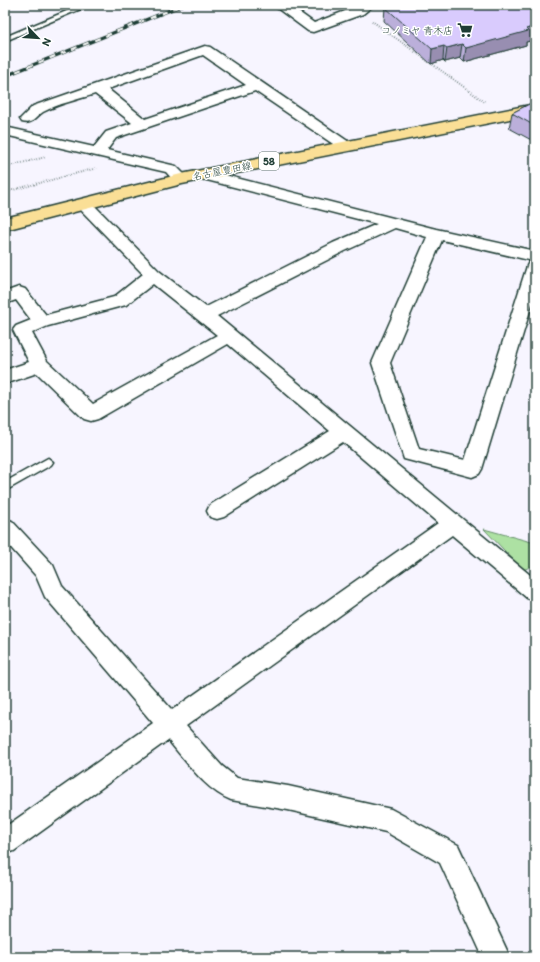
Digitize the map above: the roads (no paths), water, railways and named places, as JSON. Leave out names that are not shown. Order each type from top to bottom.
[{"type":"main road","name":"名古屋豊田線","points":[[5,224],[181,179],[344,145],[411,134],[535,109]]},
{"type":"street","points":[[280,5],[314,28],[363,8]]},
{"type":"street","points":[[27,119],[38,109],[205,50],[344,145]]},
{"type":"street","points":[[98,152],[111,135],[257,86]]},
{"type":"street","points":[[97,88],[144,125]]},
{"type":"street","points":[[5,130],[171,169],[181,179]]},
{"type":"street","points":[[205,175],[436,234],[535,256]]},
{"type":"street","points":[[84,204],[153,275],[205,316],[453,523],[530,581]]},
{"type":"street","points":[[205,316],[339,247],[393,223]]},
{"type":"street","points":[[412,454],[381,363],[436,234]]},
{"type":"street","points":[[385,466],[412,454],[472,469],[535,266]]},
{"type":"street","points":[[153,275],[120,301],[42,322],[22,330],[40,365],[91,414],[229,336]]},
{"type":"street","points":[[5,298],[19,293],[42,322]]},
{"type":"street","points":[[5,377],[40,365]]},
{"type":"street","points":[[217,511],[344,432]]},
{"type":"street","points":[[5,842],[453,523]]},
{"type":"street","points":[[5,527],[45,571],[53,591],[213,774],[231,789],[288,798],[391,821],[449,854],[497,957]]},
{"type":"lane","points":[[5,39],[87,5]]},
{"type":"lane","points":[[5,487],[48,462]]},
{"type":"railway","points":[[5,76],[183,5]]},
{"type":"place","name":"コノミヤ 青木店","points":[[465,30]]}]
